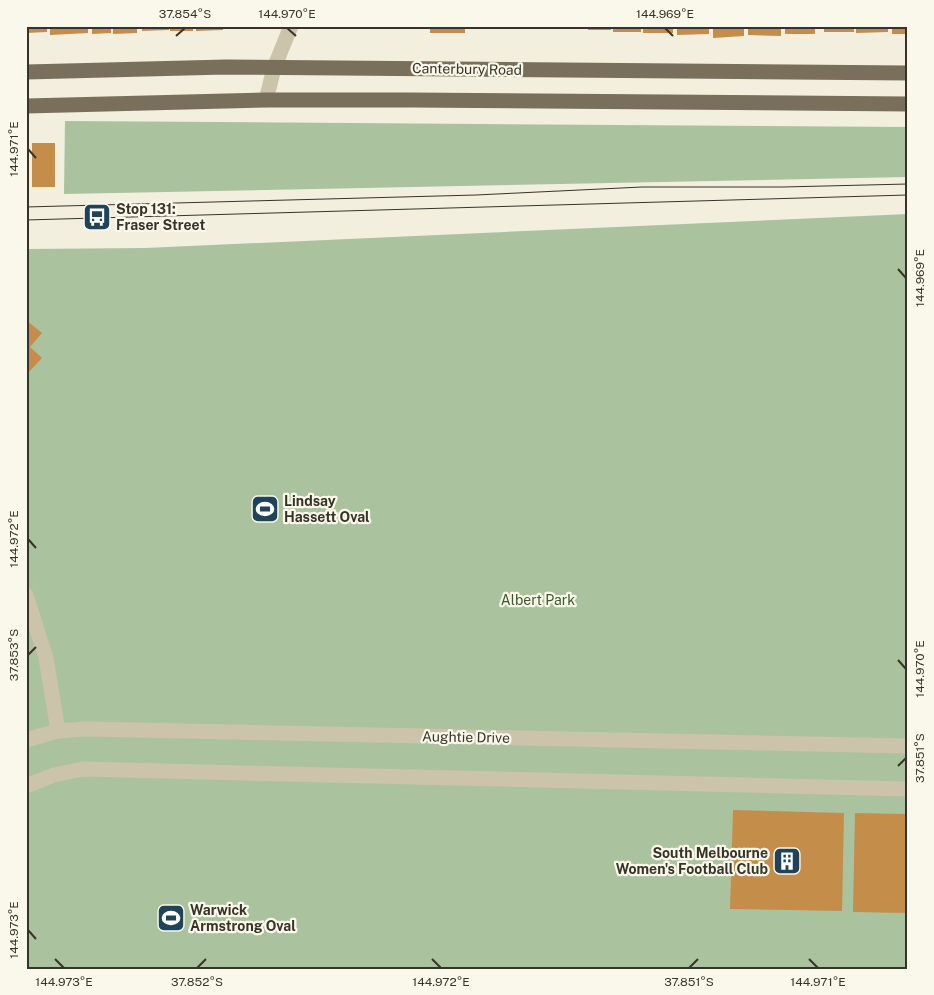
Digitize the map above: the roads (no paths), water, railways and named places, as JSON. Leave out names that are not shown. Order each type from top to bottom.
[{"type":"main road","name":"Canterbury Road","points":[[26,72],[274,68],[908,73]]},
{"type":"main road","points":[[26,106],[266,100],[908,104]]},
{"type":"street","points":[[266,100],[274,68],[291,26]]},
{"type":"street","points":[[26,595],[46,658],[58,732]]},
{"type":"street","name":"Aughtie Drive","points":[[26,740],[58,732],[109,729],[908,746]]},
{"type":"street","points":[[26,786],[54,775],[83,769],[908,789]]},
{"type":"tram line","points":[[26,207],[476,195],[642,187],[783,187],[908,184]]},
{"type":"tram line","points":[[26,220],[908,195]]},
{"type":"place","name":"Stop 131: Fraser Street","points":[[97,217]]},
{"type":"place","name":"Lindsay Hassett Oval","points":[[265,509]]},
{"type":"place","name":"South Melbourne Women's Football Club","points":[[787,861]]},
{"type":"place","name":"Warwick Armstrong Oval","points":[[171,918]]},
{"type":"park label","name":"Albert Park","points":[[538,600]]}]
